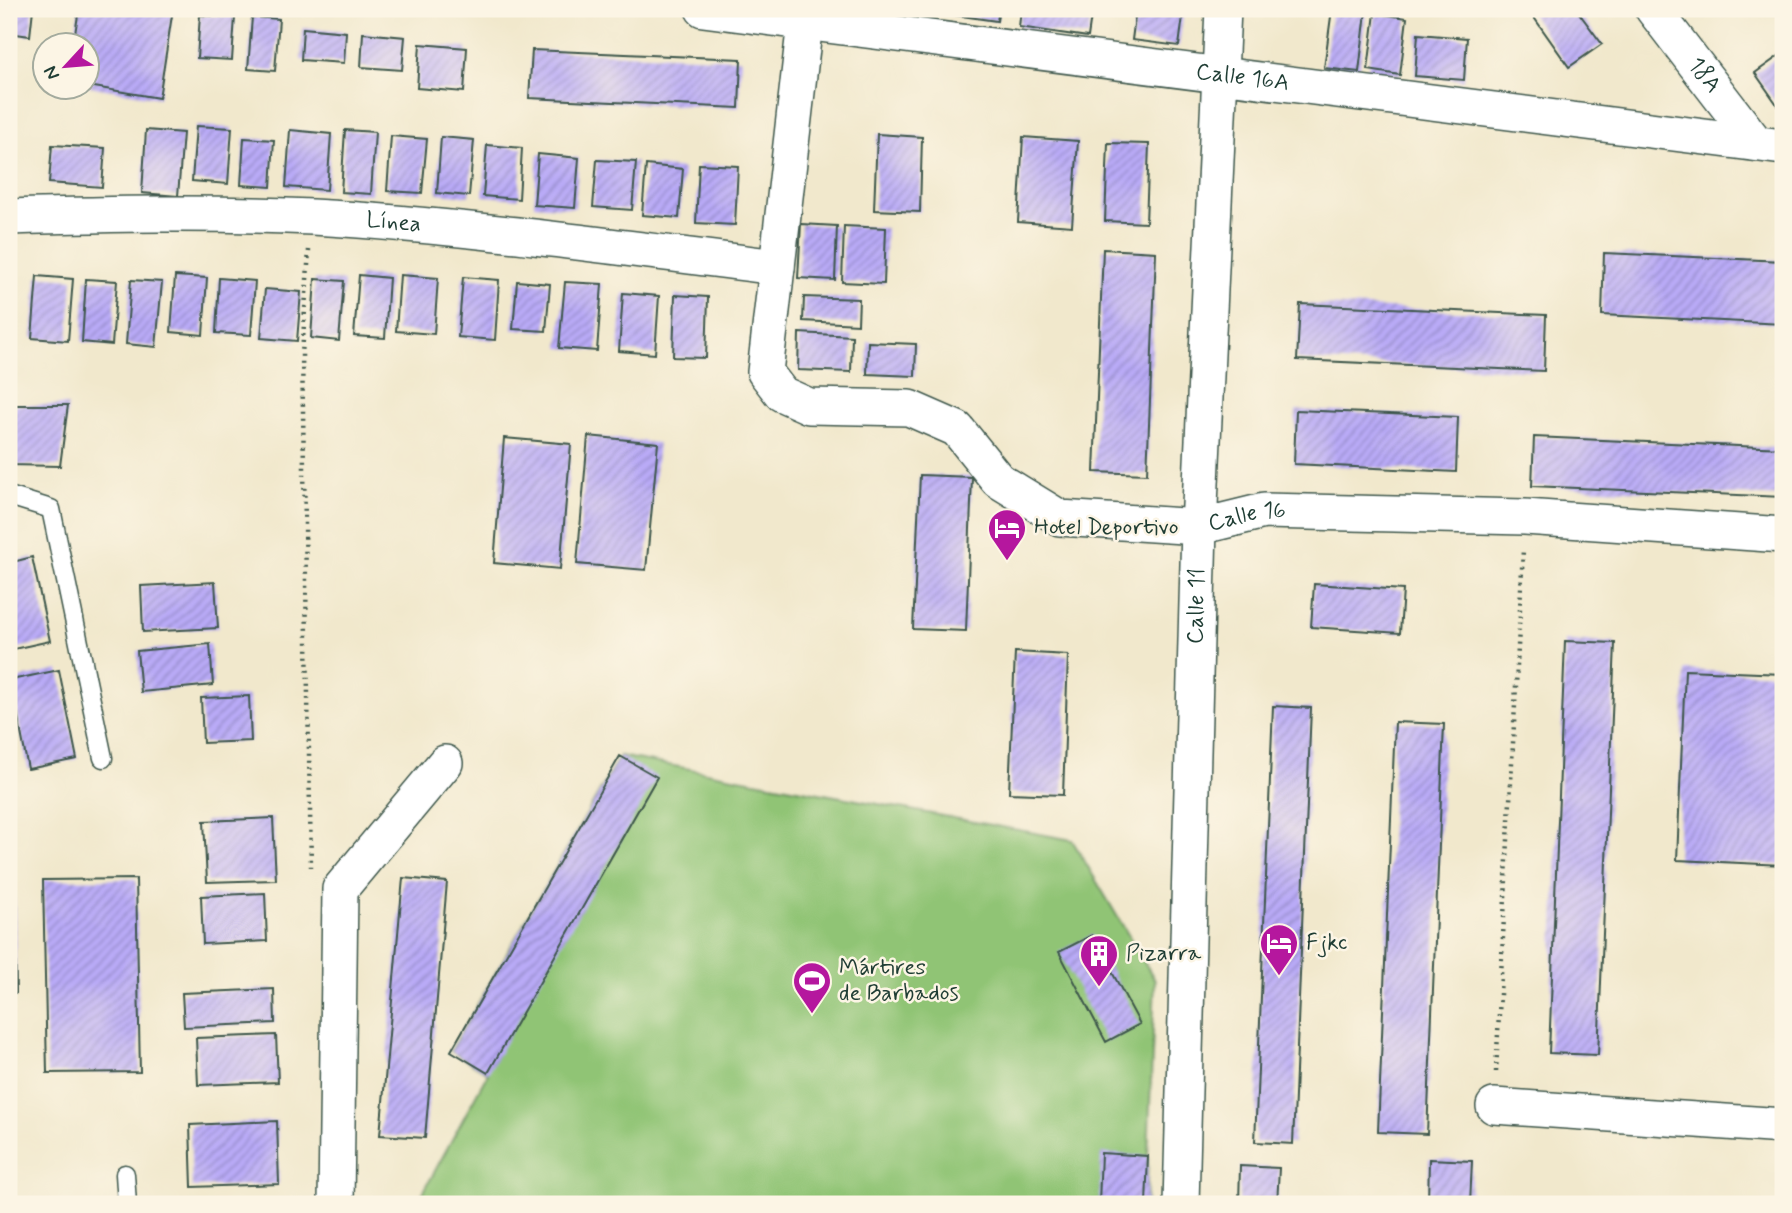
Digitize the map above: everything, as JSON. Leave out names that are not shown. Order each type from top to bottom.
[{"type":"street","name":"Calle 16A","points":[[703,9],[806,22],[921,23],[1221,75],[1770,145]]},
{"type":"street","name":"Calle 11","points":[[1181,1204],[1199,527],[1223,9]]},
{"type":"street","name":"18A","points":[[1653,9],[1770,145]]},
{"type":"street","points":[[777,267],[806,22]]},
{"type":"street","name":"Línea","points":[[9,217],[137,213],[311,218],[500,232],[777,267]]},
{"type":"street","name":"Calle 16","points":[[777,267],[765,372],[782,394],[809,406],[909,408],[957,429],[999,480],[1060,518],[1199,527],[1264,511],[1525,517],[1783,535]]},
{"type":"street","points":[[336,1204],[340,889],[444,763]]},
{"type":"street","points":[[1494,1106],[1783,1126]]},
{"type":"lane","points":[[9,496],[51,509],[103,758]]},
{"type":"lane","points":[[125,1174],[127,1204]]},
{"type":"path","points":[[311,218],[302,354],[311,876]]},
{"type":"path","points":[[1494,1106],[1525,517]]},
{"type":"green space","name":"Mártires de Barbados","points":[[620,756],[1072,840],[1155,980],[1146,1204],[417,1204],[488,1073],[451,1051]]},
{"type":"building","points":[[9,9],[33,9],[30,36],[9,33]]},
{"type":"building","points":[[79,9],[173,9],[159,98],[102,88],[102,32],[75,32]]},
{"type":"building","points":[[948,9],[999,9],[997,21],[947,14]]},
{"type":"building","points":[[1021,9],[1092,9],[1088,37],[1019,27]]},
{"type":"building","points":[[1136,9],[1184,9],[1179,46],[1132,40]]},
{"type":"building","points":[[1332,9],[1366,12],[1359,72],[1324,68]]},
{"type":"building","points":[[1528,9],[1576,9],[1602,44],[1569,67]]},
{"type":"building","points":[[1375,13],[1407,18],[1400,75],[1368,70]]},
{"type":"building","points":[[200,15],[235,17],[232,60],[197,58]]},
{"type":"building","points":[[252,17],[279,19],[275,71],[248,69]]},
{"type":"building","points":[[303,28],[346,32],[344,63],[301,60]]},
{"type":"building","points":[[363,33],[405,37],[402,70],[361,67]]},
{"type":"building","points":[[1418,34],[1467,38],[1464,80],[1415,76]]},
{"type":"building","points":[[420,44],[467,48],[464,92],[417,88]]},
{"type":"building","points":[[532,50],[741,59],[739,108],[529,98]]},
{"type":"building","points":[[1783,53],[1783,113],[1755,73]]},
{"type":"building","points":[[196,126],[232,128],[228,184],[192,181]]},
{"type":"building","points":[[146,130],[183,133],[178,196],[142,193]]},
{"type":"building","points":[[290,130],[331,134],[327,190],[286,187]]},
{"type":"building","points":[[345,130],[375,132],[371,194],[341,192]]},
{"type":"building","points":[[877,134],[922,137],[920,212],[874,210]]},
{"type":"building","points":[[391,136],[427,139],[422,193],[387,191]]},
{"type":"building","points":[[441,137],[474,140],[469,196],[437,193]]},
{"type":"building","points":[[1023,137],[1078,141],[1072,226],[1018,222]]},
{"type":"building","points":[[244,138],[274,140],[271,187],[241,185]]},
{"type":"building","points":[[1108,143],[1149,144],[1146,223],[1105,221]]},
{"type":"building","points":[[52,145],[105,148],[102,187],[49,183]]},
{"type":"building","points":[[487,145],[522,148],[519,199],[483,196]]},
{"type":"building","points":[[538,154],[579,158],[575,208],[534,205]]},
{"type":"building","points":[[597,160],[636,162],[632,210],[593,207]]},
{"type":"building","points":[[699,164],[738,166],[735,225],[696,223]]},
{"type":"building","points":[[646,165],[683,169],[679,218],[642,215]]},
{"type":"building","points":[[801,224],[837,226],[835,280],[798,278]]},
{"type":"building","points":[[844,226],[886,228],[884,284],[842,282]]},
{"type":"building","points":[[1103,249],[1156,252],[1147,474],[1094,472]]},
{"type":"building","points":[[1604,253],[1783,261],[1783,324],[1602,315]]},
{"type":"building","points":[[359,275],[389,278],[385,338],[354,336]]},
{"type":"building","points":[[400,275],[438,278],[434,334],[396,331]]},
{"type":"building","points":[[37,276],[73,279],[68,341],[32,338]]},
{"type":"building","points":[[175,276],[207,278],[203,335],[171,332]]},
{"type":"building","points":[[463,277],[499,280],[495,340],[458,337]]},
{"type":"building","points":[[219,278],[255,281],[251,335],[216,333]]},
{"type":"building","points":[[86,279],[117,281],[112,345],[82,342]]},
{"type":"building","points":[[315,279],[344,281],[339,341],[311,338]]},
{"type":"building","points":[[131,280],[162,282],[156,347],[126,344]]},
{"type":"building","points":[[517,281],[550,284],[546,331],[513,329]]},
{"type":"building","points":[[565,282],[602,284],[597,351],[559,348]]},
{"type":"building","points":[[265,289],[301,292],[297,341],[261,338]]},
{"type":"building","points":[[623,293],[659,296],[655,354],[619,351]]},
{"type":"building","points":[[675,295],[708,297],[706,358],[673,357]]},
{"type":"building","points":[[804,297],[859,299],[858,324],[803,321]]},
{"type":"building","points":[[1300,304],[1546,315],[1544,371],[1297,360]]},
{"type":"building","points":[[799,333],[852,336],[851,372],[798,370]]},
{"type":"building","points":[[868,342],[916,344],[915,376],[867,374]]},
{"type":"building","points":[[9,405],[68,405],[60,466],[9,465]]},
{"type":"building","points":[[1296,410],[1458,417],[1456,472],[1294,464]]},
{"type":"building","points":[[588,436],[658,443],[646,570],[577,564]]},
{"type":"building","points":[[1534,437],[1783,448],[1783,497],[1532,486]]},
{"type":"building","points":[[504,438],[571,444],[560,569],[494,563]]},
{"type":"building","points":[[920,475],[972,477],[966,631],[913,629]]},
{"type":"building","points":[[32,557],[50,641],[9,650],[9,563]]},
{"type":"building","points":[[215,582],[218,628],[143,632],[141,586]]},
{"type":"building","points":[[1314,584],[1403,590],[1400,633],[1311,627]]},
{"type":"building","points":[[1565,641],[1615,643],[1598,1055],[1549,1053]]},
{"type":"building","points":[[210,644],[213,685],[141,692],[137,651]]},
{"type":"building","points":[[1015,652],[1068,655],[1063,795],[1009,793]]},
{"type":"building","points":[[59,670],[77,759],[28,769],[11,680]]},
{"type":"building","points":[[1685,670],[1783,674],[1783,865],[1677,860]]},
{"type":"building","points":[[249,696],[251,741],[203,743],[201,698]]},
{"type":"building","points":[[1273,706],[1311,708],[1293,1144],[1255,1142]]},
{"type":"building","points":[[1395,722],[1444,724],[1427,1134],[1378,1132]]},
{"type":"building","points":[[620,756],[657,777],[488,1073],[451,1051]]},
{"type":"building","points":[[273,818],[276,880],[207,882],[204,821]]},
{"type":"building","points":[[9,866],[14,866],[16,993],[9,993]]},
{"type":"building","points":[[403,878],[447,882],[425,1138],[380,1135]]},
{"type":"building","points":[[136,879],[140,1072],[47,1073],[43,880]]},
{"type":"building","points":[[265,893],[267,941],[203,944],[201,896]]},
{"type":"building","name":"Pizarra","points":[[1092,935],[1140,1024],[1106,1042],[1059,952]]},
{"type":"building","points":[[274,989],[275,1023],[184,1027],[182,993]]},
{"type":"building","points":[[276,1035],[278,1082],[198,1085],[196,1038]]},
{"type":"building","points":[[277,1121],[279,1184],[192,1187],[190,1125]]},
{"type":"building","points":[[1101,1153],[1148,1156],[1146,1204],[1099,1204]]},
{"type":"building","points":[[1429,1159],[1472,1161],[1470,1204],[1428,1204]]},
{"type":"building","points":[[1240,1166],[1279,1168],[1277,1204],[1239,1204]]},
{"type":"place","name":"Hotel Deportivo","points":[[1007,562]]},
{"type":"place","name":"Fjkc","points":[[1279,977]]},
{"type":"place","name":"Pizarra","points":[[1099,988]]},
{"type":"place","name":"Mártires de Barbados","points":[[812,1015]]}]
